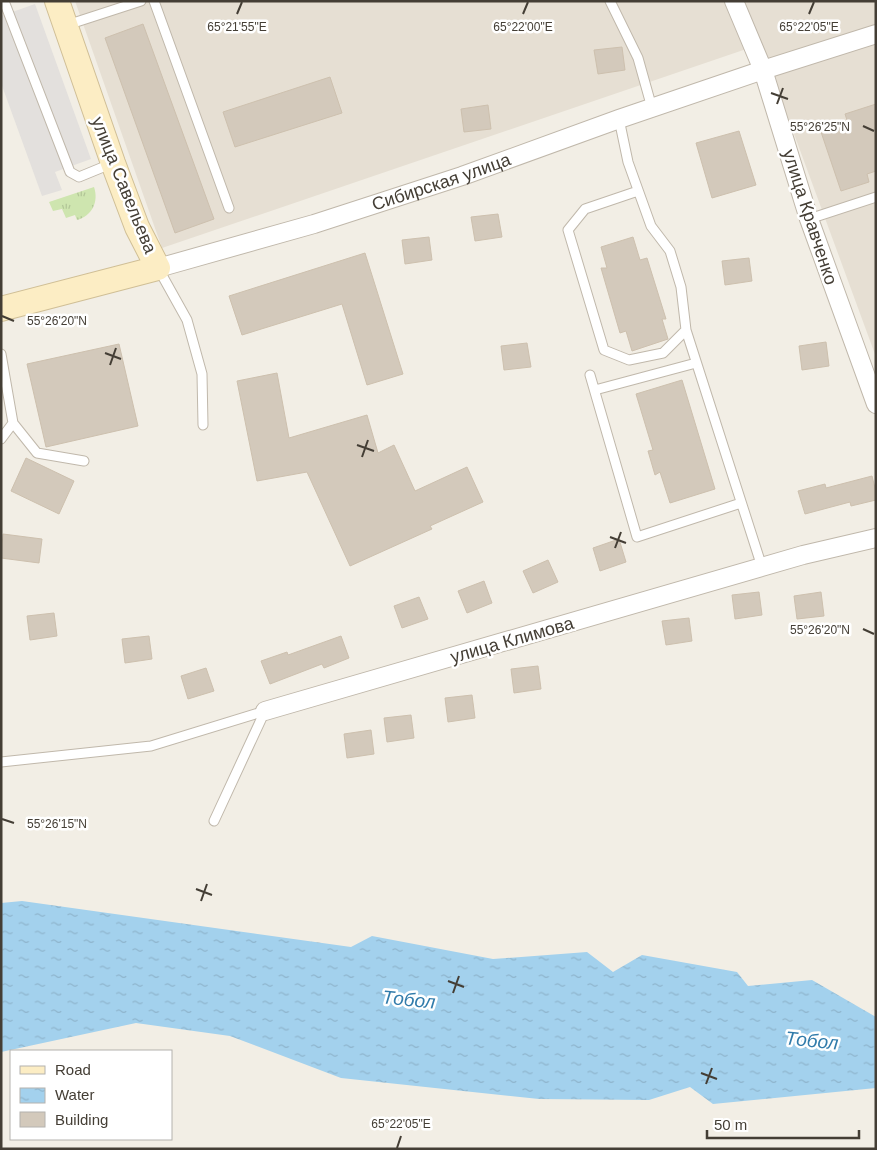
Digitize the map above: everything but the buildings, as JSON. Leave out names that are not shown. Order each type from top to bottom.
[{"type":"street","name":"улица Савельева","points":[[57,1],[137,227],[158,268]]},
{"type":"street","name":"улица Кравченко","points":[[734,1],[763,70],[809,219],[876,404]]},
{"type":"street","name":"Сибирская улица","points":[[1,310],[314,224],[462,176],[619,119],[763,70],[876,34]]},
{"type":"street","name":"улица Климова","points":[[265,711],[762,567],[876,538]]},
{"type":"lane","points":[[4,1],[70,172],[79,177],[113,163]]},
{"type":"lane","points":[[65,26],[141,1]]},
{"type":"lane","points":[[154,1],[229,208]]},
{"type":"lane","points":[[610,1],[638,58],[652,108]]},
{"type":"lane","points":[[619,119],[628,162],[651,226],[670,251],[681,287],[686,330],[762,567]]},
{"type":"lane","points":[[638,191],[585,210],[568,230],[604,350],[629,360],[663,353],[686,330]]},
{"type":"lane","points":[[809,219],[876,197]]},
{"type":"lane","name":"улица Савельева","points":[[158,268],[187,320],[190,329],[202,374],[203,425]]},
{"type":"lane","points":[[1,354],[13,423],[37,453],[84,461]]},
{"type":"lane","points":[[595,390],[696,363]]},
{"type":"lane","points":[[590,375],[637,537],[741,503]]},
{"type":"lane","points":[[1,439],[13,423]]},
{"type":"lane","points":[[1,762],[151,746],[265,711]]},
{"type":"lane","points":[[214,821],[265,711]]},
{"type":"shaded area","points":[[75,1],[876,1],[876,357],[761,44],[162,248]]},
{"type":"shaded area","points":[[35,4],[91,159],[55,172],[62,190],[42,196],[1,83],[1,16]]},
{"type":"green space","points":[[94,187],[95,203],[90,212],[82,218],[77,220],[75,215],[66,218],[62,209],[53,211],[49,202]]},
{"type":"water","name":"Тобол","points":[[22,901],[351,947],[372,936],[493,959],[587,952],[613,972],[642,955],[737,972],[748,986],[812,980],[876,1017],[876,1088],[713,1104],[690,1087],[649,1100],[539,1099],[341,1078],[230,1036],[136,1023],[1,1052],[1,903]]}]
